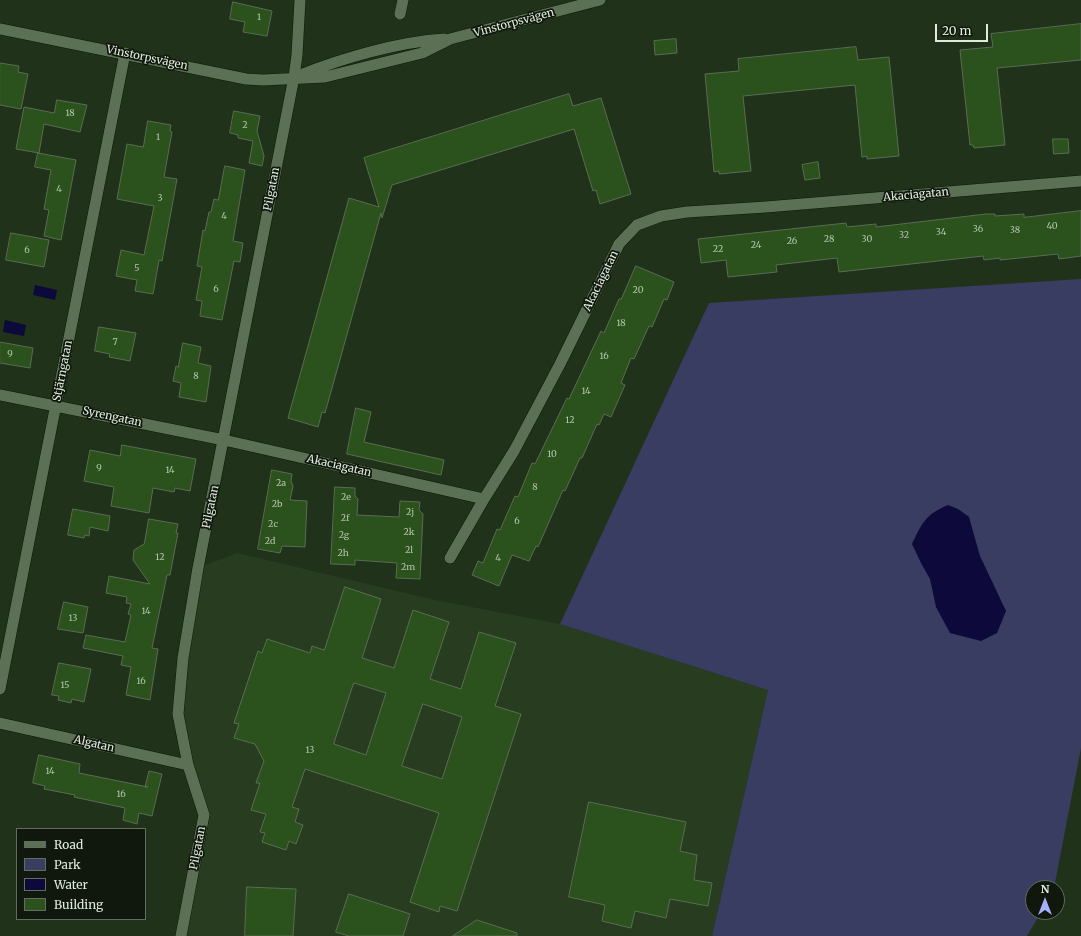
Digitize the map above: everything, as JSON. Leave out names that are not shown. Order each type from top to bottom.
[{"type":"street","name":"Pilgatan","points":[[181,936],[204,815],[188,765],[178,714],[179,694],[190,610],[294,77],[297,55],[300,0]]},
{"type":"street","points":[[400,14],[403,0]]},
{"type":"street","name":"Vinstorpsvägen","points":[[0,29],[125,53],[246,79],[263,80],[294,77],[322,66],[417,41],[450,39],[600,0]]},
{"type":"street","name":"Stjärngatan","points":[[0,690],[125,53]]},
{"type":"street","name":"Akaciagatan","points":[[224,440],[484,499],[514,451],[560,364],[619,244],[638,225],[661,216],[687,212],[766,207],[1081,181]]},
{"type":"street","name":"Syrengatan","points":[[0,395],[56,405],[224,440]]},
{"type":"street","points":[[450,558],[484,499]]},
{"type":"street","name":"Algatan","points":[[0,723],[188,765]]},
{"type":"shaded area","points":[[237,553],[435,600],[560,624],[768,690],[712,936],[181,936],[204,815],[178,714],[198,568]]},
{"type":"green space","points":[[1081,279],[1081,748],[1056,880],[1025,880],[1025,920],[1036,920],[1027,936],[712,936],[768,690],[560,624],[709,303]]},
{"type":"water","points":[[35,285],[57,290],[55,300],[33,295]]},
{"type":"water","points":[[5,320],[26,325],[24,336],[3,332]]},
{"type":"water","points":[[948,505],[958,509],[969,517],[980,556],[1006,611],[997,633],[981,641],[950,633],[936,607],[930,579],[912,544],[926,520],[934,512]]},
{"type":"building","points":[[233,2],[272,11],[267,36],[243,32],[245,22],[230,19]]},
{"type":"building","points":[[1081,24],[1081,60],[997,68],[1005,145],[974,148],[973,145],[970,145],[960,50],[993,47],[991,34]]},
{"type":"building","points":[[676,39],[677,53],[655,55],[654,41]]},
{"type":"building","points":[[856,47],[858,60],[889,57],[899,156],[867,159],[867,156],[862,157],[855,85],[743,96],[751,171],[719,174],[719,171],[714,172],[705,74],[739,71],[738,59]]},
{"type":"building","points":[[0,63],[19,66],[18,72],[28,74],[21,109],[0,105]]},
{"type":"building","points":[[569,94],[573,106],[601,98],[631,194],[600,204],[596,190],[593,191],[574,129],[392,185],[382,218],[381,213],[325,413],[322,412],[318,427],[288,418],[349,198],[379,207],[364,158]]},
{"type":"building","points":[[57,100],[87,105],[80,132],[44,124],[39,153],[16,149],[24,107],[54,113]]},
{"type":"building","points":[[234,111],[260,116],[257,131],[264,156],[262,166],[249,163],[253,141],[238,138],[238,135],[230,133]]},
{"type":"building","points":[[148,121],[171,125],[170,131],[172,132],[164,177],[177,179],[162,261],[159,260],[153,294],[135,291],[137,280],[116,276],[121,250],[144,255],[154,206],[117,199],[127,144],[143,147]]},
{"type":"building","points":[[1053,139],[1068,139],[1069,153],[1054,154]]},
{"type":"building","points":[[38,153],[76,160],[61,240],[44,236],[49,210],[44,209],[51,170],[35,167]]},
{"type":"building","points":[[818,162],[820,178],[805,180],[802,165]]},
{"type":"building","points":[[225,166],[245,170],[233,241],[243,243],[240,262],[234,261],[222,320],[200,316],[202,301],[196,300],[202,267],[197,266],[203,230],[205,231],[209,212],[211,212],[214,199],[218,200]]},
{"type":"building","points":[[1081,211],[1081,256],[1059,259],[1058,254],[1000,260],[1000,258],[984,260],[983,256],[839,272],[837,258],[776,265],[777,272],[728,277],[726,260],[701,263],[698,239],[846,223],[847,227],[876,224],[876,227],[986,214],[995,214],[995,216],[1024,214],[1024,217]]},
{"type":"building","points":[[11,233],[49,240],[44,267],[6,260]]},
{"type":"building","points":[[636,266],[674,282],[667,300],[664,299],[652,327],[649,326],[634,359],[631,358],[621,383],[625,385],[611,417],[604,414],[599,425],[597,424],[565,491],[563,490],[538,547],[536,546],[529,561],[512,555],[499,586],[472,575],[478,561],[483,563],[497,529],[500,530],[515,496],[518,497],[532,463],[535,464],[567,398],[569,399],[601,331],[604,333]]},
{"type":"building","points":[[99,327],[136,333],[130,361],[109,357],[110,354],[95,351]]},
{"type":"building","points":[[0,342],[33,348],[30,368],[0,363]]},
{"type":"building","points":[[183,343],[201,347],[198,363],[211,366],[206,402],[179,397],[181,383],[173,381],[176,366],[178,367]]},
{"type":"building","points":[[356,408],[371,412],[364,442],[444,460],[441,475],[347,454]]},
{"type":"building","points":[[122,445],[196,459],[190,491],[175,488],[174,492],[153,488],[149,513],[111,506],[114,487],[84,481],[90,450],[120,456]]},
{"type":"building","points":[[272,470],[292,474],[291,481],[293,486],[290,500],[307,501],[305,547],[282,546],[280,553],[258,549]]},
{"type":"building","points":[[335,487],[355,488],[355,496],[358,499],[357,515],[399,517],[400,501],[420,502],[419,510],[423,514],[420,579],[396,578],[397,563],[355,560],[355,565],[331,564]]},
{"type":"building","points":[[73,509],[110,516],[108,531],[90,527],[89,536],[85,535],[84,538],[68,535]]},
{"type":"building","points":[[149,519],[178,524],[176,533],[178,533],[170,575],[167,575],[152,648],[158,649],[150,700],[126,695],[131,667],[121,665],[123,656],[83,648],[86,635],[125,642],[131,615],[128,614],[131,604],[126,603],[127,597],[106,593],[109,576],[150,584],[133,560],[134,550],[144,544]]},
{"type":"building","points":[[345,587],[381,599],[362,658],[394,668],[413,610],[449,622],[430,679],[461,689],[479,632],[516,643],[495,706],[521,714],[457,911],[440,906],[439,912],[410,902],[439,813],[305,769],[292,807],[299,809],[295,822],[303,825],[296,844],[289,841],[286,850],[262,842],[265,833],[260,832],[266,814],[251,810],[260,783],[256,783],[264,761],[255,744],[234,738],[239,724],[234,723],[258,651],[262,653],[267,639],[310,653],[312,646],[324,650]],"holes":[[[354,683],[386,693],[366,755],[334,744]],[[423,704],[462,717],[442,779],[402,766]]]},
{"type":"building","points":[[64,602],[88,607],[83,633],[58,629]]},
{"type":"building","points":[[59,663],[91,669],[84,702],[72,699],[71,703],[58,700],[59,696],[52,695]]},
{"type":"building","points":[[39,755],[80,764],[79,773],[145,786],[149,771],[162,774],[152,816],[139,813],[137,824],[123,820],[125,808],[74,797],[75,795],[44,789],[45,786],[33,783]]},
{"type":"building","points":[[589,802],[686,822],[680,851],[697,855],[694,880],[712,883],[708,906],[670,899],[666,918],[635,911],[631,928],[602,921],[605,905],[569,897]]},
{"type":"building","points":[[247,887],[296,889],[293,936],[245,936]]},
{"type":"building","points":[[349,894],[410,914],[403,936],[349,936],[336,932]]},
{"type":"building","points":[[477,920],[517,933],[517,936],[453,936]]}]
